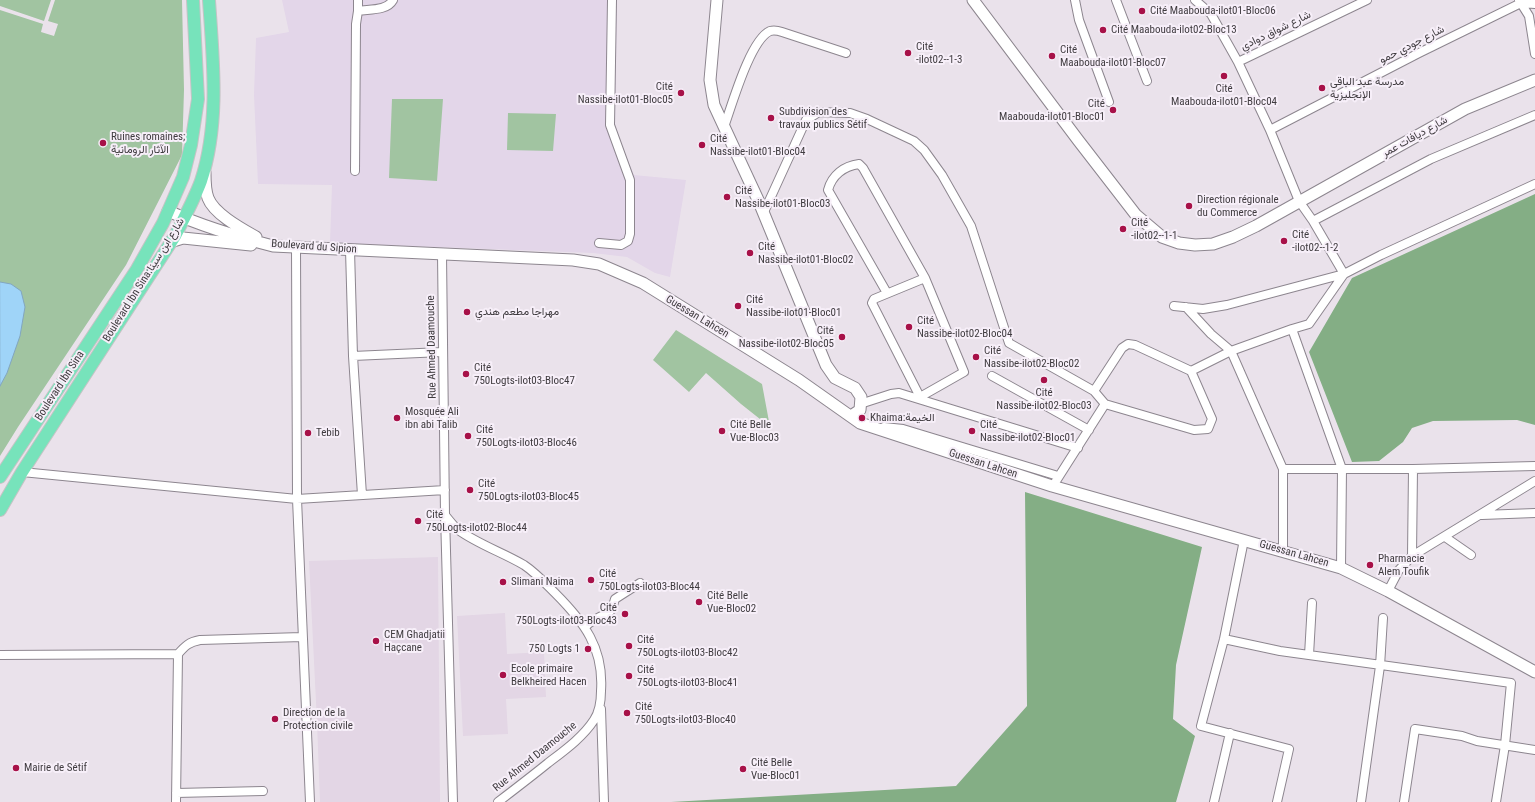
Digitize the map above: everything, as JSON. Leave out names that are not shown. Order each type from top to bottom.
[{"type":"main road","name":"Boulevard Ibn Sina","points":[[0,478],[137,268],[163,224],[183,177],[191,145],[198,99],[194,0]]},
{"type":"main road","name":"Boulevard Ibn Sina:شارع ابن سينا","points":[[0,510],[22,472],[170,242],[184,218],[201,181],[210,138],[214,102],[209,0]]},
{"type":"main road","points":[[717,0],[710,80],[714,105],[764,212],[826,365],[835,378],[855,388],[861,397],[860,410],[850,416]]},
{"type":"main road","name":"شارع ديافات عمر","points":[[973,0],[1136,215],[1162,237],[1184,244],[1213,244],[1233,238],[1465,109],[1535,80]]},
{"type":"main road","points":[[204,166],[205,185],[208,199],[217,210],[234,224],[273,246]]},
{"type":"main road","name":"Boulevard du Sipion","points":[[168,211],[184,218],[273,246],[442,254]]},
{"type":"main road","points":[[170,242],[183,238],[273,246]]},
{"type":"main road","name":"Guessan Lahcen","points":[[442,254],[573,260],[598,264],[620,272],[643,283],[757,352],[800,380],[838,409],[860,423],[1052,486],[1341,568],[1388,591],[1535,672]]},
{"type":"street","points":[[355,171],[356,24],[358,0]]},
{"type":"street","points":[[358,11],[386,7],[393,2],[393,0]]},
{"type":"street","points":[[599,243],[621,244],[628,241],[630,234],[630,180],[610,125],[609,113],[613,25],[612,0]]},
{"type":"street","points":[[1075,0],[1079,20],[1109,102]]},
{"type":"street","points":[[1117,0],[1147,81]]},
{"type":"street","points":[[1195,0],[1211,14],[1238,62],[1270,130],[1299,201],[1313,221],[1344,274]]},
{"type":"street","name":"شارع شواق دوادي","points":[[1238,62],[1367,0]]},
{"type":"street","points":[[1520,2],[1535,4]]},
{"type":"street","points":[[1520,2],[1529,16],[1535,54]]},
{"type":"street","name":"شارع جودي حمو","points":[[1270,130],[1520,2]]},
{"type":"street","points":[[724,127],[751,53],[764,36],[772,30],[846,53]]},
{"type":"street","points":[[764,212],[806,120],[819,112],[850,113],[868,119],[914,141],[924,150],[942,175],[972,226],[1009,343],[1094,391],[1105,404],[1194,430],[1208,429],[1212,419],[1191,370],[1135,345],[1128,344],[1122,348],[1094,391]]},
{"type":"street","points":[[1313,221],[1431,159],[1535,115]]},
{"type":"street","points":[[886,292],[828,190],[830,182],[835,174],[852,165],[859,164],[863,168],[925,278],[931,296],[964,372],[918,398]]},
{"type":"street","points":[[1174,306],[1203,309],[1227,305],[1344,274],[1381,255],[1535,184]]},
{"type":"street","points":[[296,247],[297,499],[310,802]]},
{"type":"street","points":[[350,250],[353,356],[362,495]]},
{"type":"street","name":"Rue Ahmed Daamouche","points":[[442,254],[442,352],[446,515],[456,528],[468,536],[524,566],[535,574],[569,607],[585,627],[595,646],[600,665],[602,684],[600,704],[595,718],[583,734],[498,802]]},
{"type":"street","points":[[1191,370],[1232,351],[1309,324],[1344,274]]},
{"type":"street","points":[[918,398],[872,303],[874,299],[886,292],[925,278]]},
{"type":"street","points":[[1186,307],[1211,334],[1232,351],[1283,469],[1282,552]]},
{"type":"street","points":[[1292,329],[1342,468],[1341,568]]},
{"type":"street","points":[[353,356],[442,352]]},
{"type":"street","points":[[992,376],[1089,430]]},
{"type":"street","points":[[860,404],[891,394],[899,393],[1078,448]]},
{"type":"street","points":[[1052,486],[1078,448],[1105,404]]},
{"type":"street","points":[[867,426],[903,429],[1058,476]]},
{"type":"street","points":[[1283,469],[1413,469],[1535,466]]},
{"type":"street","points":[[1412,556],[1413,469]]},
{"type":"street","points":[[22,472],[297,499],[445,490]]},
{"type":"street","points":[[1388,591],[1399,570],[1412,556],[1482,515],[1535,481]]},
{"type":"street","points":[[1482,515],[1535,513]]},
{"type":"street","points":[[446,515],[453,802]]},
{"type":"street","points":[[1445,537],[1471,556]]},
{"type":"street","points":[[1244,540],[1224,639],[1201,726],[1289,748],[1277,802]]},
{"type":"street","points":[[585,627],[596,618],[609,614],[613,608],[615,599],[640,583]]},
{"type":"street","points":[[1309,655],[1312,603]]},
{"type":"street","points":[[1362,802],[1380,666],[1383,618]]},
{"type":"street","points":[[263,791],[176,798],[178,654],[190,642],[200,640],[302,638]]},
{"type":"street","points":[[1224,639],[1280,651],[1510,683],[1505,745],[1496,802]]},
{"type":"street","points":[[0,655],[178,654]]},
{"type":"street","points":[[600,704],[604,802]]},
{"type":"street","points":[[1404,802],[1415,728],[1462,736],[1477,741],[1535,750]]},
{"type":"street","points":[[1214,802],[1230,733]]},
{"type":"shaded area","points":[[282,0],[617,0],[615,130],[634,175],[686,180],[670,277],[655,273],[627,257],[593,253],[330,243],[332,185],[258,184],[254,95],[256,38],[289,32]]},
{"type":"shaded area","name":"CEM Ghadjatii Haçcane","points":[[438,557],[440,802],[320,802],[309,561]]},
{"type":"shaded area","name":"Ecole primaire Belkheired Hacen","points":[[505,613],[507,654],[544,652],[546,697],[506,699],[508,734],[463,736],[457,616]]},
{"type":"green space","points":[[0,0],[51,0],[44,21],[0,6]]},
{"type":"green space","name":"Ruines romaines; الآثار الرومانية","points":[[55,0],[182,0],[184,90],[182,155],[126,265],[0,456],[0,10],[43,24],[41,32],[54,36],[58,24],[48,21]]},
{"type":"green space","points":[[392,99],[443,99],[437,181],[389,178]]},
{"type":"green space","points":[[508,113],[556,114],[553,151],[507,150]]},
{"type":"green space","points":[[1535,194],[1535,425],[1517,420],[1433,421],[1412,428],[1403,442],[1379,461],[1352,462],[1309,352],[1352,278]]},
{"type":"green space","points":[[676,330],[762,384],[770,427],[706,373],[689,392],[653,360]]},
{"type":"green space","points":[[1025,492],[1202,547],[1176,665],[1173,719],[1195,736],[1176,802],[671,802],[956,786],[1027,706]]},
{"type":"water","points":[[0,282],[11,284],[21,291],[25,307],[20,336],[7,373],[0,386]]},
{"type":"place","name":"Cité Maabouda-ilot01-Bloc06","points":[[1142,11]]},
{"type":"place","name":"Cité Maabouda-ilot02-Bloc13","points":[[1103,30]]},
{"type":"place","name":"Cité -ilot02--1-3","points":[[908,53]]},
{"type":"place","name":"Cité Maabouda-ilot01-Bloc07","points":[[1052,56]]},
{"type":"place","name":"Cité Maabouda-ilot01-Bloc04","points":[[1224,76]]},
{"type":"place","name":"مدرسة عبد الباقي الإنجليزية","points":[[1322,88]]},
{"type":"place","name":"Cité Nassibe-ilot01-Bloc05","points":[[681,93]]},
{"type":"place","name":"Cité Maabouda-ilot01-Bloc01","points":[[1113,110]]},
{"type":"place","name":"Subdivision des travaux publics Sétif","points":[[771,118]]},
{"type":"place","name":"Ruines romaines; الآثار الرومانية","points":[[103,143]]},
{"type":"place","name":"Cité Nassibe-ilot01-Bloc04","points":[[702,145]]},
{"type":"place","name":"Cité Nassibe-ilot01-Bloc03","points":[[727,197]]},
{"type":"place","name":"Direction régionale du Commerce","points":[[1189,206]]},
{"type":"place","name":"Cité -ilot02--1-1","points":[[1123,229]]},
{"type":"place","name":"Cité -ilot02--1-2","points":[[1284,241]]},
{"type":"place","name":"Cité Nassibe-ilot01-Bloc02","points":[[750,253]]},
{"type":"place","name":"Cité Nassibe-ilot01-Bloc01","points":[[738,306]]},
{"type":"place","name":"مهراجا مطعم هندي","points":[[467,312]]},
{"type":"place","name":"Cité Nassibe-ilot02-Bloc04","points":[[909,327]]},
{"type":"place","name":"Cité Nassibe-ilot02-Bloc05","points":[[842,337]]},
{"type":"place","name":"Cité Nassibe-ilot02-Bloc02","points":[[976,357]]},
{"type":"place","name":"Cité 750Logts-ilot03-Bloc47","points":[[466,374]]},
{"type":"place","name":"Cité Nassibe-ilot02-Bloc03","points":[[1044,380]]},
{"type":"place","name":"Mosquée Ali ibn abi Talib","points":[[397,418]]},
{"type":"place","name":"Khaima:الخيمة","points":[[862,418]]},
{"type":"place","name":"Cité Belle Vue-Bloc03","points":[[722,431]]},
{"type":"place","name":"Cité Nassibe-ilot02-Bloc01","points":[[972,431]]},
{"type":"place","name":"Tebib","points":[[308,433]]},
{"type":"place","name":"Cité 750Logts-ilot03-Bloc46","points":[[468,436]]},
{"type":"place","name":"Cité 750Logts-ilot03-Bloc45","points":[[470,490]]},
{"type":"place","name":"Cité 750Logts-ilot02-Bloc44","points":[[418,521]]},
{"type":"place","name":"Pharmacie Alem Toufik","points":[[1370,565]]},
{"type":"place","name":"Cité 750Logts-ilot03-Bloc44","points":[[591,580]]},
{"type":"place","name":"Slimani Naima","points":[[503,582]]},
{"type":"place","name":"Cité Belle Vue-Bloc02","points":[[699,602]]},
{"type":"place","name":"Cité 750Logts-ilot03-Bloc43","points":[[625,614]]},
{"type":"place","name":"CEM Ghadjatii Haçcane","points":[[376,641]]},
{"type":"place","name":"Cité 750Logts-ilot03-Bloc42","points":[[629,646]]},
{"type":"place","name":"750 Logts 1","points":[[588,649]]},
{"type":"place","name":"Ecole primaire Belkheired Hacen","points":[[503,675]]},
{"type":"place","name":"Cité 750Logts-ilot03-Bloc41","points":[[629,676]]},
{"type":"place","name":"Cité 750Logts-ilot03-Bloc40","points":[[627,713]]},
{"type":"place","name":"Direction de la Protection civile","points":[[275,719]]},
{"type":"place","name":"Mairie de Sétif","points":[[16,768]]},
{"type":"place","name":"Cité Belle Vue-Bloc01","points":[[743,769]]}]
